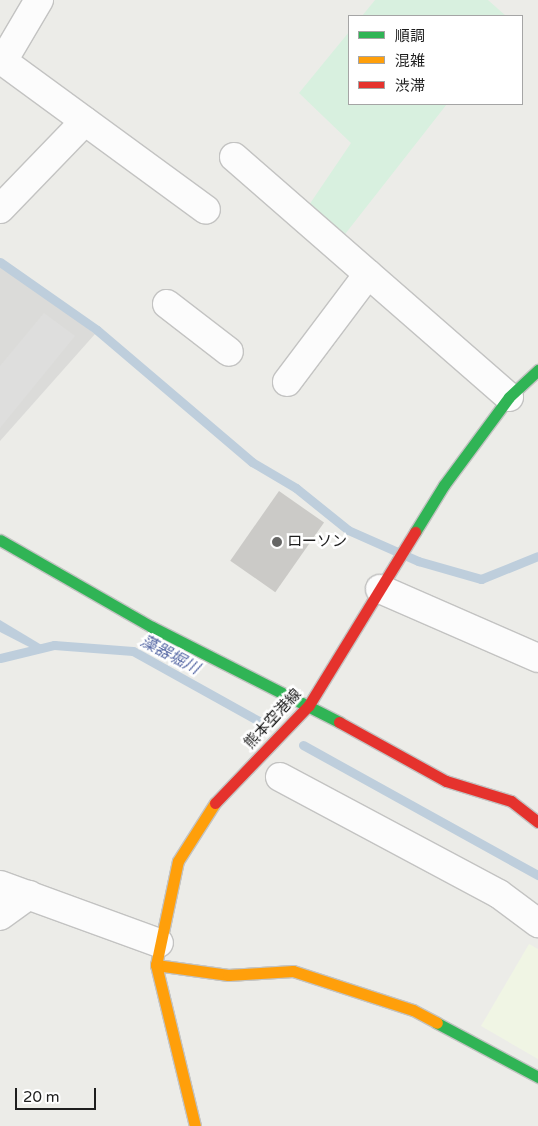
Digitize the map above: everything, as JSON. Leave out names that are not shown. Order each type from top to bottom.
[{"type":"street","points":[[39,0],[2,60],[206,210]]},
{"type":"street","points":[[0,208],[85,121]]},
{"type":"street","points":[[234,157],[509,397]]},
{"type":"street","points":[[287,382],[368,274]]},
{"type":"street","points":[[167,304],[229,352]]},
{"type":"street","name":"熊本空港線","points":[[195,1126],[157,954],[178,861],[198,826],[217,800],[309,705],[444,485],[509,397],[538,370]]},
{"type":"street","points":[[1,543],[152,627],[309,705],[446,781],[511,801],[538,822]]},
{"type":"street","points":[[386,580],[538,658]]},
{"type":"street","points":[[280,777],[500,894],[538,922]]},
{"type":"street","points":[[0,884],[157,954],[228,975],[293,971],[413,1010],[538,1077]]},
{"type":"street","points":[[0,916],[28,895]]},
{"type":"shaded area","points":[[375,0],[488,0],[505,15],[363,15]]},
{"type":"shaded area","points":[[348,33],[348,105],[446,105],[342,238],[307,208],[351,143],[299,93]]},
{"type":"shaded area","points":[[0,262],[95,334],[0,441]]},
{"type":"shaded area","points":[[44,313],[75,336],[0,428],[0,366]]},
{"type":"shaded area","points":[[529,944],[538,949],[538,1059],[481,1026]]},
{"type":"water","points":[[0,620],[45,647],[35,650],[0,632]]},
{"type":"building","name":"ローソン","points":[[279,491],[324,523],[275,592],[230,561]]},
{"type":"waterway","points":[[0,262],[97,330],[252,462],[296,488],[348,530],[418,561],[481,579],[538,556]]},
{"type":"waterway","name":"藻器堀川","points":[[0,658],[54,645],[133,651],[259,721]]},
{"type":"waterway","name":"藻器堀川","points":[[303,745],[538,875]]},
{"type":"traffic: fast","points":[[415,532],[444,485],[509,397],[538,370]]},
{"type":"traffic: fast","points":[[0,540],[152,627],[339,722]]},
{"type":"traffic: fast","points":[[437,1023],[538,1077]]},
{"type":"traffic: slow","points":[[195,1126],[156,965],[178,861],[215,803]]},
{"type":"traffic: slow","points":[[156,965],[228,975],[293,971],[413,1010],[437,1023]]},
{"type":"traffic: jam","points":[[215,803],[309,705],[415,532]]},
{"type":"traffic: jam","points":[[339,722],[446,781],[511,801],[538,822]]},
{"type":"place","name":"ローソン","points":[[277,542]]}]
